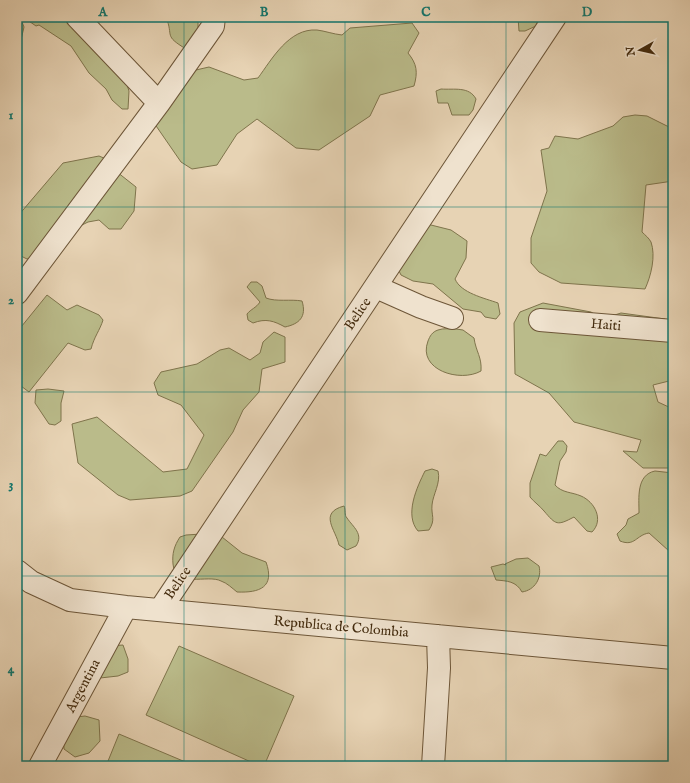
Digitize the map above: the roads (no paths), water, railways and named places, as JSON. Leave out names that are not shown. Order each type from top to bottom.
[{"type":"street","points":[[77,17],[159,103]]},
{"type":"street","points":[[17,292],[159,103],[213,26],[214,17]]},
{"type":"street","name":"Belice","points":[[160,610],[555,17]]},
{"type":"street","points":[[376,287],[452,318]]},
{"type":"street","name":"Haiti","points":[[540,320],[673,331]]},
{"type":"street","name":"Republica de Colombia","points":[[17,572],[31,582],[70,600],[126,607],[673,658]]},
{"type":"street","name":"Argentina","points":[[40,766],[126,607]]},
{"type":"street","points":[[433,766],[439,668],[438,636]]}]
